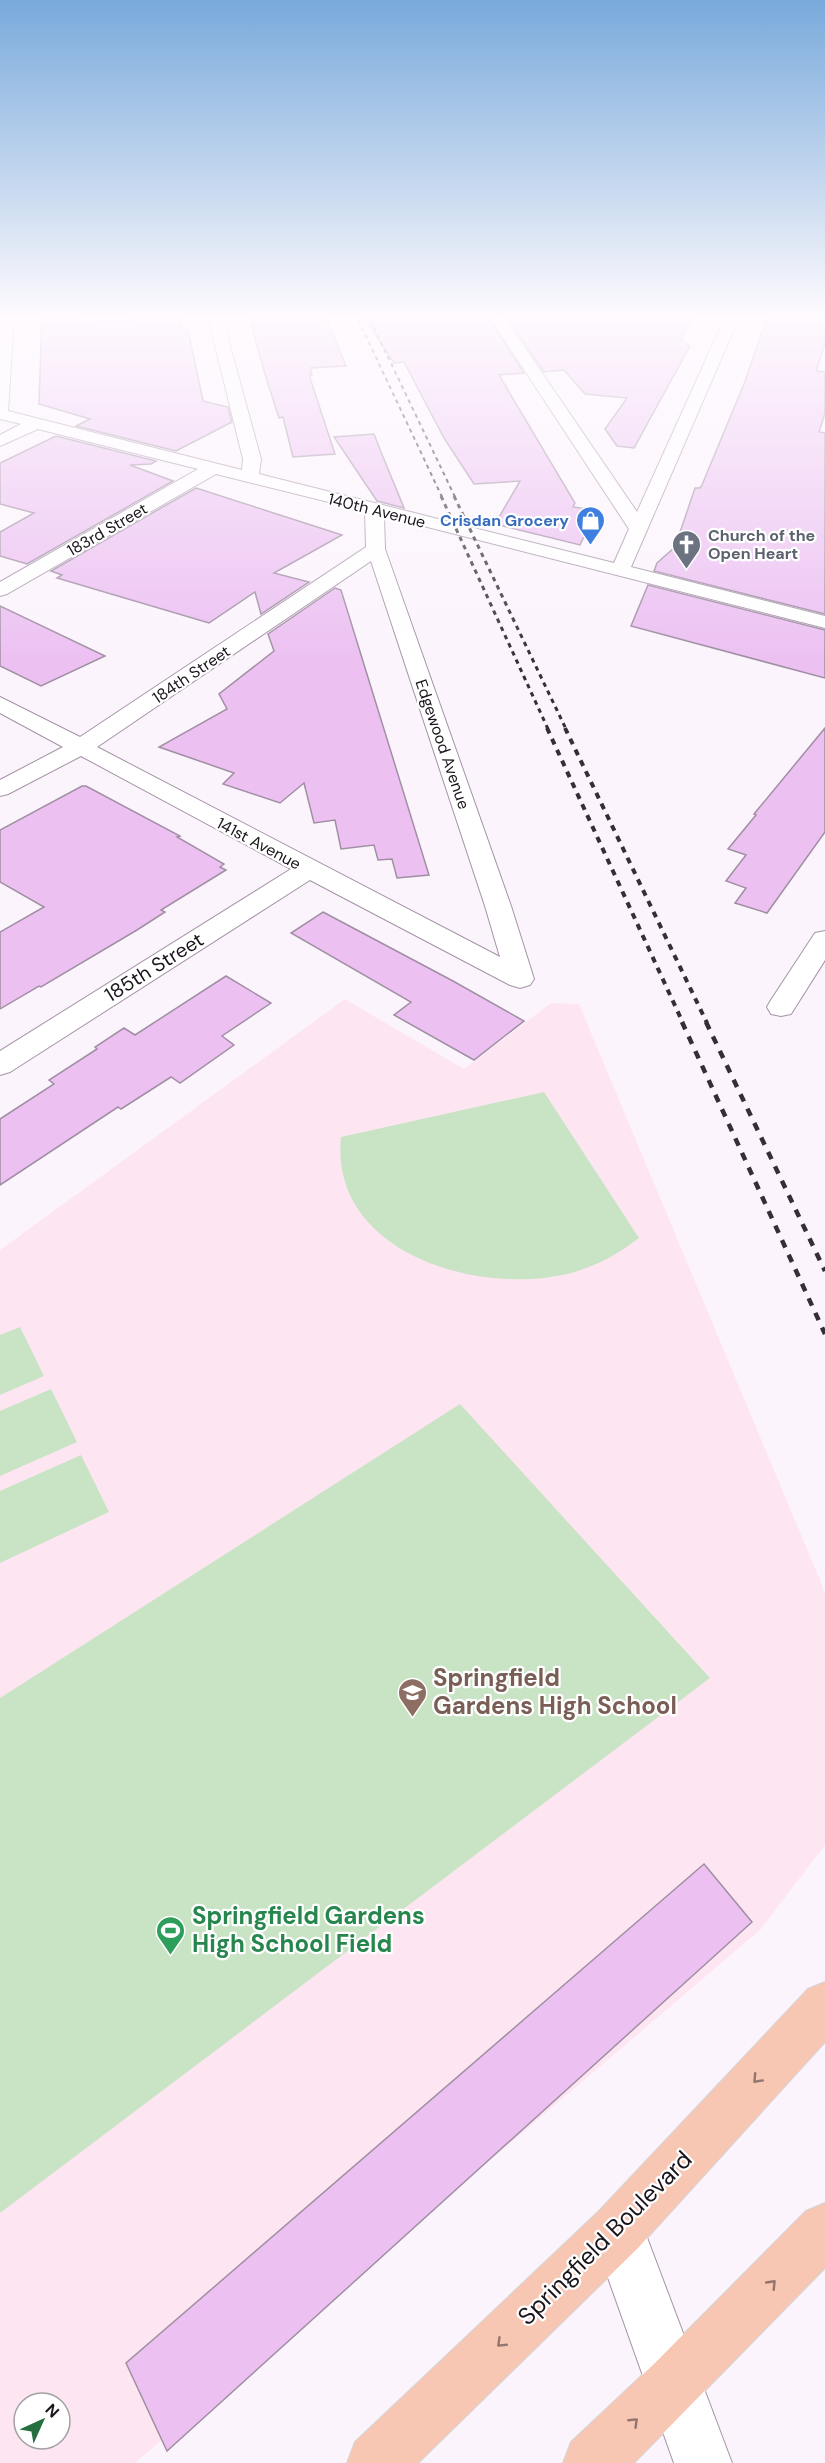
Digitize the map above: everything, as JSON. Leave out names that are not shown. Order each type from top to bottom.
[{"type":"main road","name":"Springfield Boulevard","points":[[376,2463],[618,2230],[825,2006]]},
{"type":"main road","points":[[592,2463],[674,2384],[825,2230]]},
{"type":"street","points":[[0,441],[27,428]]},
{"type":"street","name":"140th Avenue","points":[[56,428],[825,622]]},
{"type":"street","points":[[244,428],[252,459],[250,477]]},
{"type":"street","points":[[571,428],[638,528]]},
{"type":"street","points":[[620,571],[683,428]]},
{"type":"street","name":"183rd Street","points":[[0,590],[213,468]]},
{"type":"street","name":"Edgewood Avenue","points":[[374,509],[376,549],[498,906],[520,979]]},
{"type":"street","name":"184th Street","points":[[0,789],[81,747],[376,549]]},
{"type":"street","name":"141st Avenue","points":[[0,704],[520,979]]},
{"type":"street","name":"185th Street","points":[[0,1065],[309,869]]},
{"type":"street","points":[[781,1007],[825,939]]},
{"type":"street","points":[[618,2230],[703,2463]]},
{"type":"shaded area","name":"Springfield Gardens High School","points":[[345,999],[464,1069],[551,1003],[579,1004],[825,1592],[825,1845],[760,1930],[135,2463],[0,2463],[0,1250]]},
{"type":"green space","points":[[544,1092],[639,1238],[623,1249],[607,1259],[571,1273],[534,1279],[495,1278],[455,1271],[417,1258],[384,1237],[359,1211],[344,1177],[341,1137]]},
{"type":"green space","points":[[20,1327],[44,1376],[0,1395],[0,1335]]},
{"type":"green space","points":[[51,1389],[77,1442],[0,1476],[0,1411]]},
{"type":"green space","name":"Springfield Gardens High School Field","points":[[460,1404],[710,1678],[0,2213],[0,1698]]},
{"type":"green space","points":[[81,1455],[109,1512],[0,1563],[0,1491]]},
{"type":"building","points":[[84,428],[221,428],[176,451]]},
{"type":"building","points":[[286,428],[326,428],[335,454],[293,457]]},
{"type":"building","points":[[439,428],[530,428],[575,503],[573,507],[588,509],[586,513],[595,514],[580,545],[495,524],[520,481],[474,484]]},
{"type":"building","points":[[645,428],[634,448],[617,446],[605,429]]},
{"type":"building","points":[[726,428],[820,428],[819,432],[825,433],[825,614],[654,571],[657,563],[675,547],[695,488],[700,488]]},
{"type":"building","points":[[374,434],[404,508],[377,501],[334,437]]},
{"type":"building","points":[[56,436],[156,461],[151,464],[130,465],[173,481],[27,564],[0,556],[0,532],[34,513],[0,504],[0,463]]},
{"type":"building","points":[[196,488],[342,535],[274,573],[309,582],[261,614],[255,592],[209,623],[57,578],[62,575],[51,571]]},
{"type":"building","points":[[648,585],[825,630],[825,678],[631,626]]},
{"type":"building","points":[[335,588],[341,590],[429,875],[397,878],[392,859],[378,860],[374,845],[341,849],[335,820],[314,823],[304,783],[280,803],[223,784],[234,773],[159,747],[227,709],[219,694],[274,651],[268,634]]},
{"type":"building","points":[[0,606],[105,656],[41,686],[0,666]]},
{"type":"building","points":[[825,728],[825,832],[767,913],[735,903],[746,888],[726,881],[746,855],[728,849]]},
{"type":"building","points":[[82,786],[86,786],[180,836],[177,837],[224,864],[220,867],[226,870],[161,910],[165,912],[137,930],[0,1009],[0,932],[44,907],[0,882],[0,830]]},
{"type":"building","points":[[323,912],[524,1021],[474,1060],[394,1015],[411,1002],[291,933]]},
{"type":"building","points":[[226,976],[271,1003],[222,1036],[234,1045],[180,1083],[171,1077],[121,1109],[118,1107],[0,1185],[0,1119],[54,1084],[49,1080],[97,1049],[95,1047],[124,1028],[135,1035]]},
{"type":"building","points":[[704,1864],[752,1922],[167,2451],[126,2363]]},
{"type":"railway","points":[[409,428],[442,497]]},
{"type":"railway","points":[[422,428],[455,497]]},
{"type":"railway","points":[[441,496],[548,729]]},
{"type":"railway","points":[[454,496],[566,729]]},
{"type":"railway","points":[[547,728],[683,1023]]},
{"type":"railway","points":[[565,728],[707,1023]]},
{"type":"railway","points":[[682,1022],[825,1334]]},
{"type":"railway","points":[[706,1022],[825,1271]]},
{"type":"place","name":"Crisdan Grocery","points":[[590,546]]},
{"type":"place","name":"Church of the Open Heart","points":[[687,570]]},
{"type":"place","name":"Springfield Gardens High School","points":[[412,1718]]},
{"type":"place","name":"Springfield Gardens High School Field","points":[[171,1956]]}]
